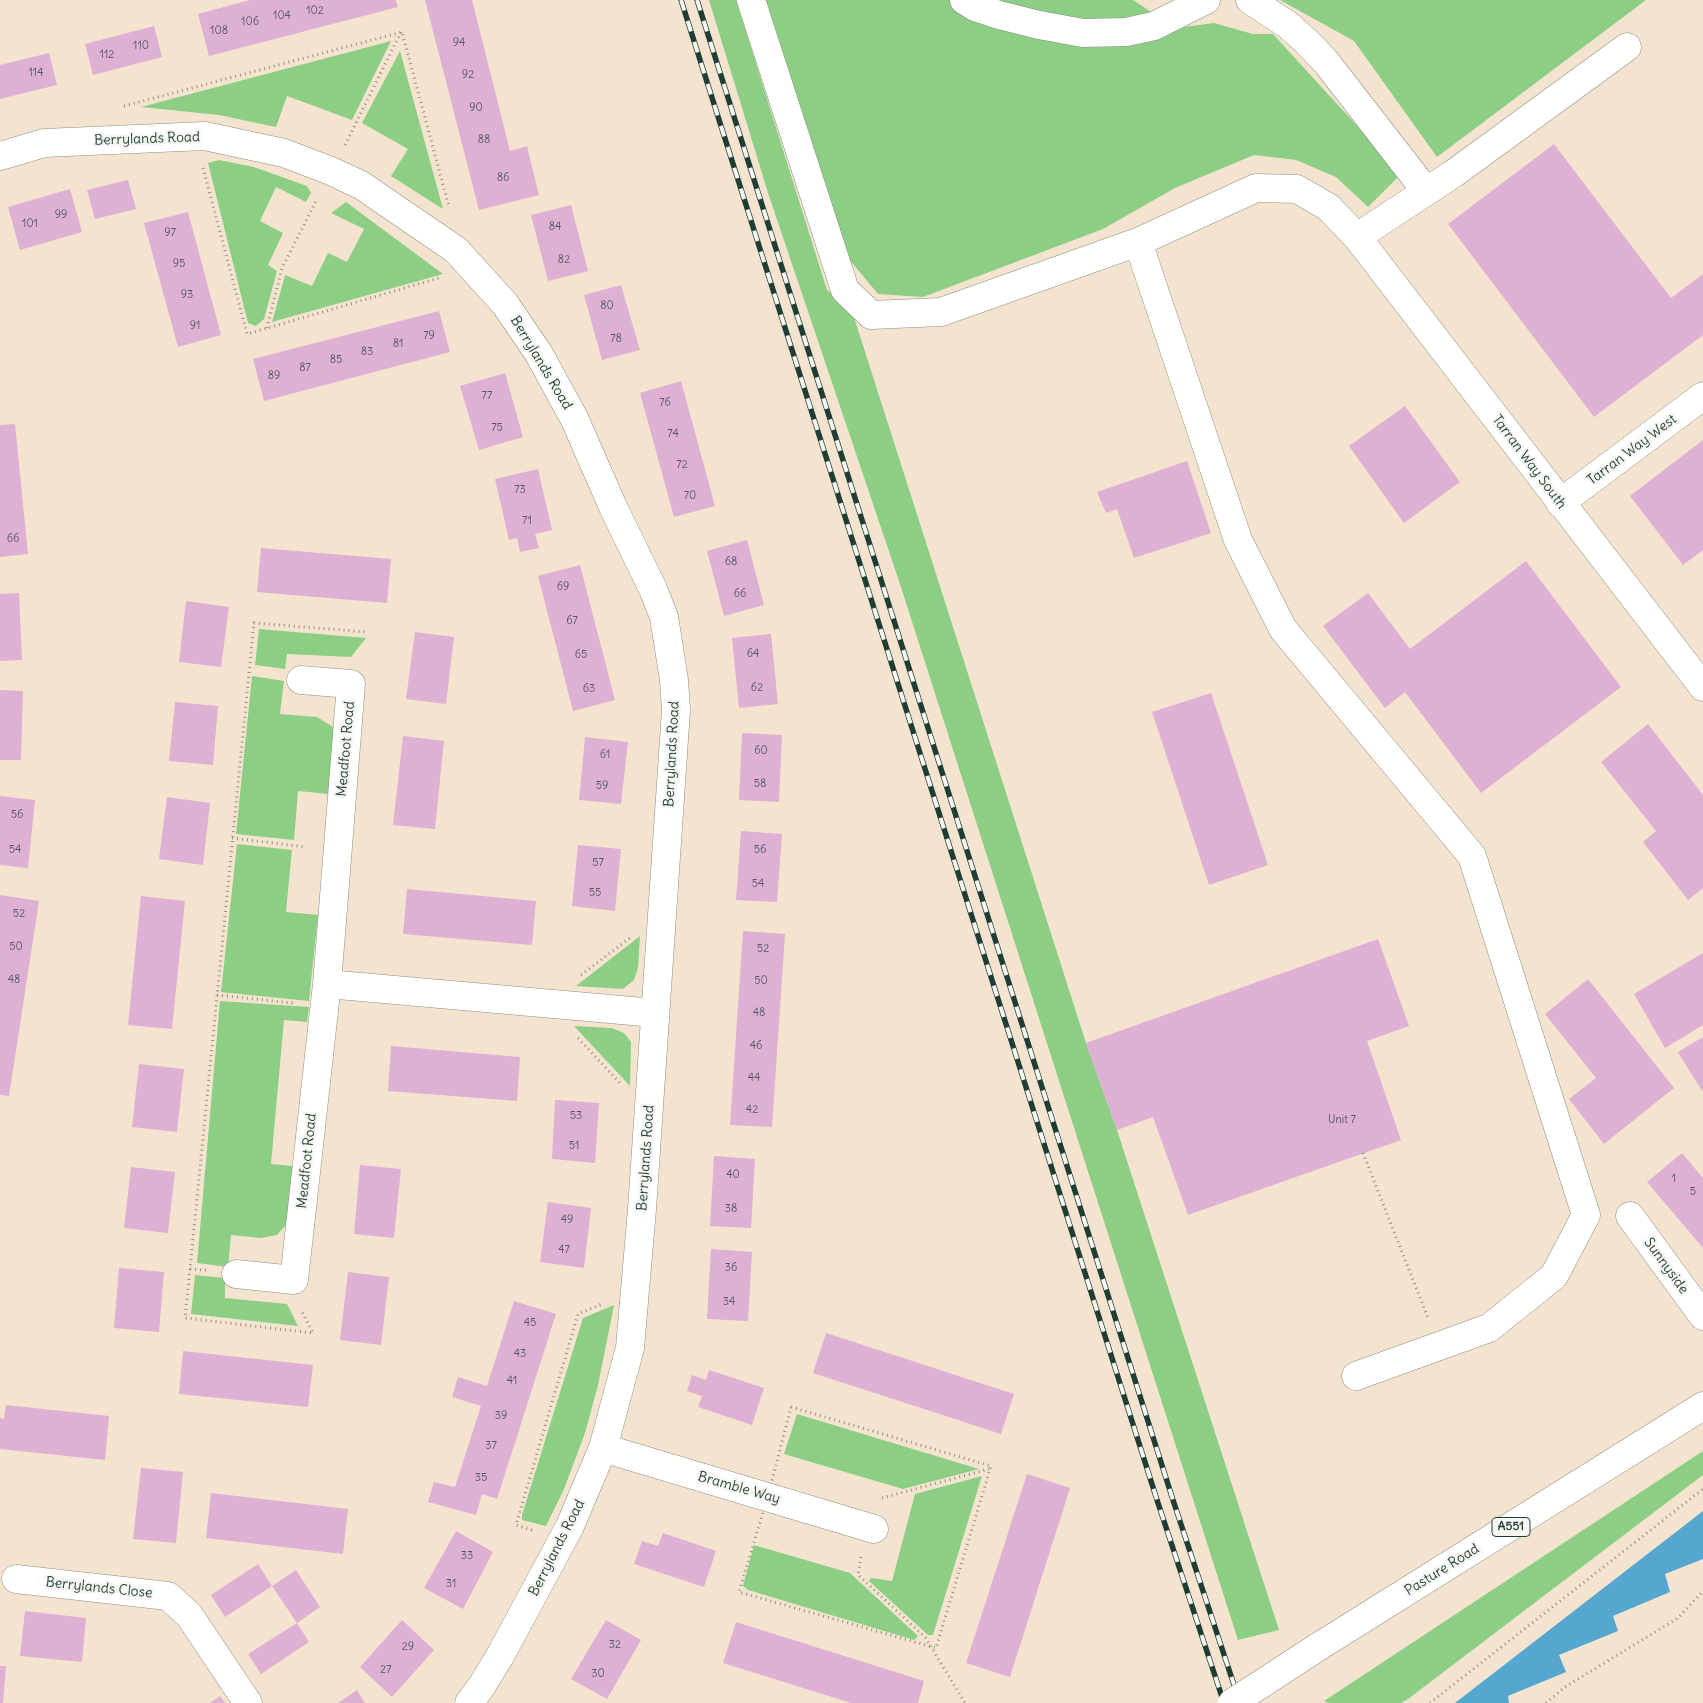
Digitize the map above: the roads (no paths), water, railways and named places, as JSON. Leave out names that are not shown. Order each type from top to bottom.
[{"type":"street","name":"Tarran Way South","points":[[751,0],[845,290],[871,314],[941,312],[1138,242],[1256,188],[1297,189],[1328,207],[1357,237],[1703,687]]},
{"type":"street","points":[[964,0],[975,7],[999,15],[1083,33],[1126,32],[1154,26],[1206,0]]},
{"type":"street","points":[[1250,0],[1288,25],[1326,62],[1426,191]]},
{"type":"street","points":[[1357,237],[1453,174],[1627,47]]},
{"type":"street","name":"Berrylands Road","points":[[0,156],[44,143],[204,136],[284,153],[331,171],[361,185],[456,250],[505,304],[539,354],[576,420],[613,507],[653,589],[664,618],[674,680],[676,710],[656,1013],[630,1348],[603,1448],[564,1540],[482,1687],[469,1703]]},
{"type":"street","points":[[1138,242],[1238,540],[1284,629],[1472,856],[1586,1215],[1554,1276],[1490,1328],[1356,1376]]},
{"type":"street","name":"Tarran Way West","points":[[1560,503],[1703,396]]},
{"type":"street","name":"Meadfoot Road","points":[[236,1274],[294,1280],[326,995],[352,684],[301,680]]},
{"type":"street","points":[[326,995],[656,1013]]},
{"type":"street","name":"Sunnyside","points":[[1630,1216],[1703,1316]]},
{"type":"street","name":"Pasture Road","points":[[1232,1703],[1703,1406]]},
{"type":"street","name":"Bramble Way","points":[[603,1448],[870,1528]]},
{"type":"street","name":"Berrylands Close","points":[[16,1579],[168,1596],[190,1615],[248,1703]]},
{"type":"water","points":[[1703,1511],[1703,1559],[1665,1574],[1670,1592],[1613,1616],[1618,1631],[1559,1655],[1566,1672],[1508,1696],[1509,1703],[1455,1703]]},
{"type":"railway","points":[[681,0],[1158,1503],[1224,1703]]},
{"type":"railway","points":[[697,0],[1173,1500],[1240,1703]]}]
